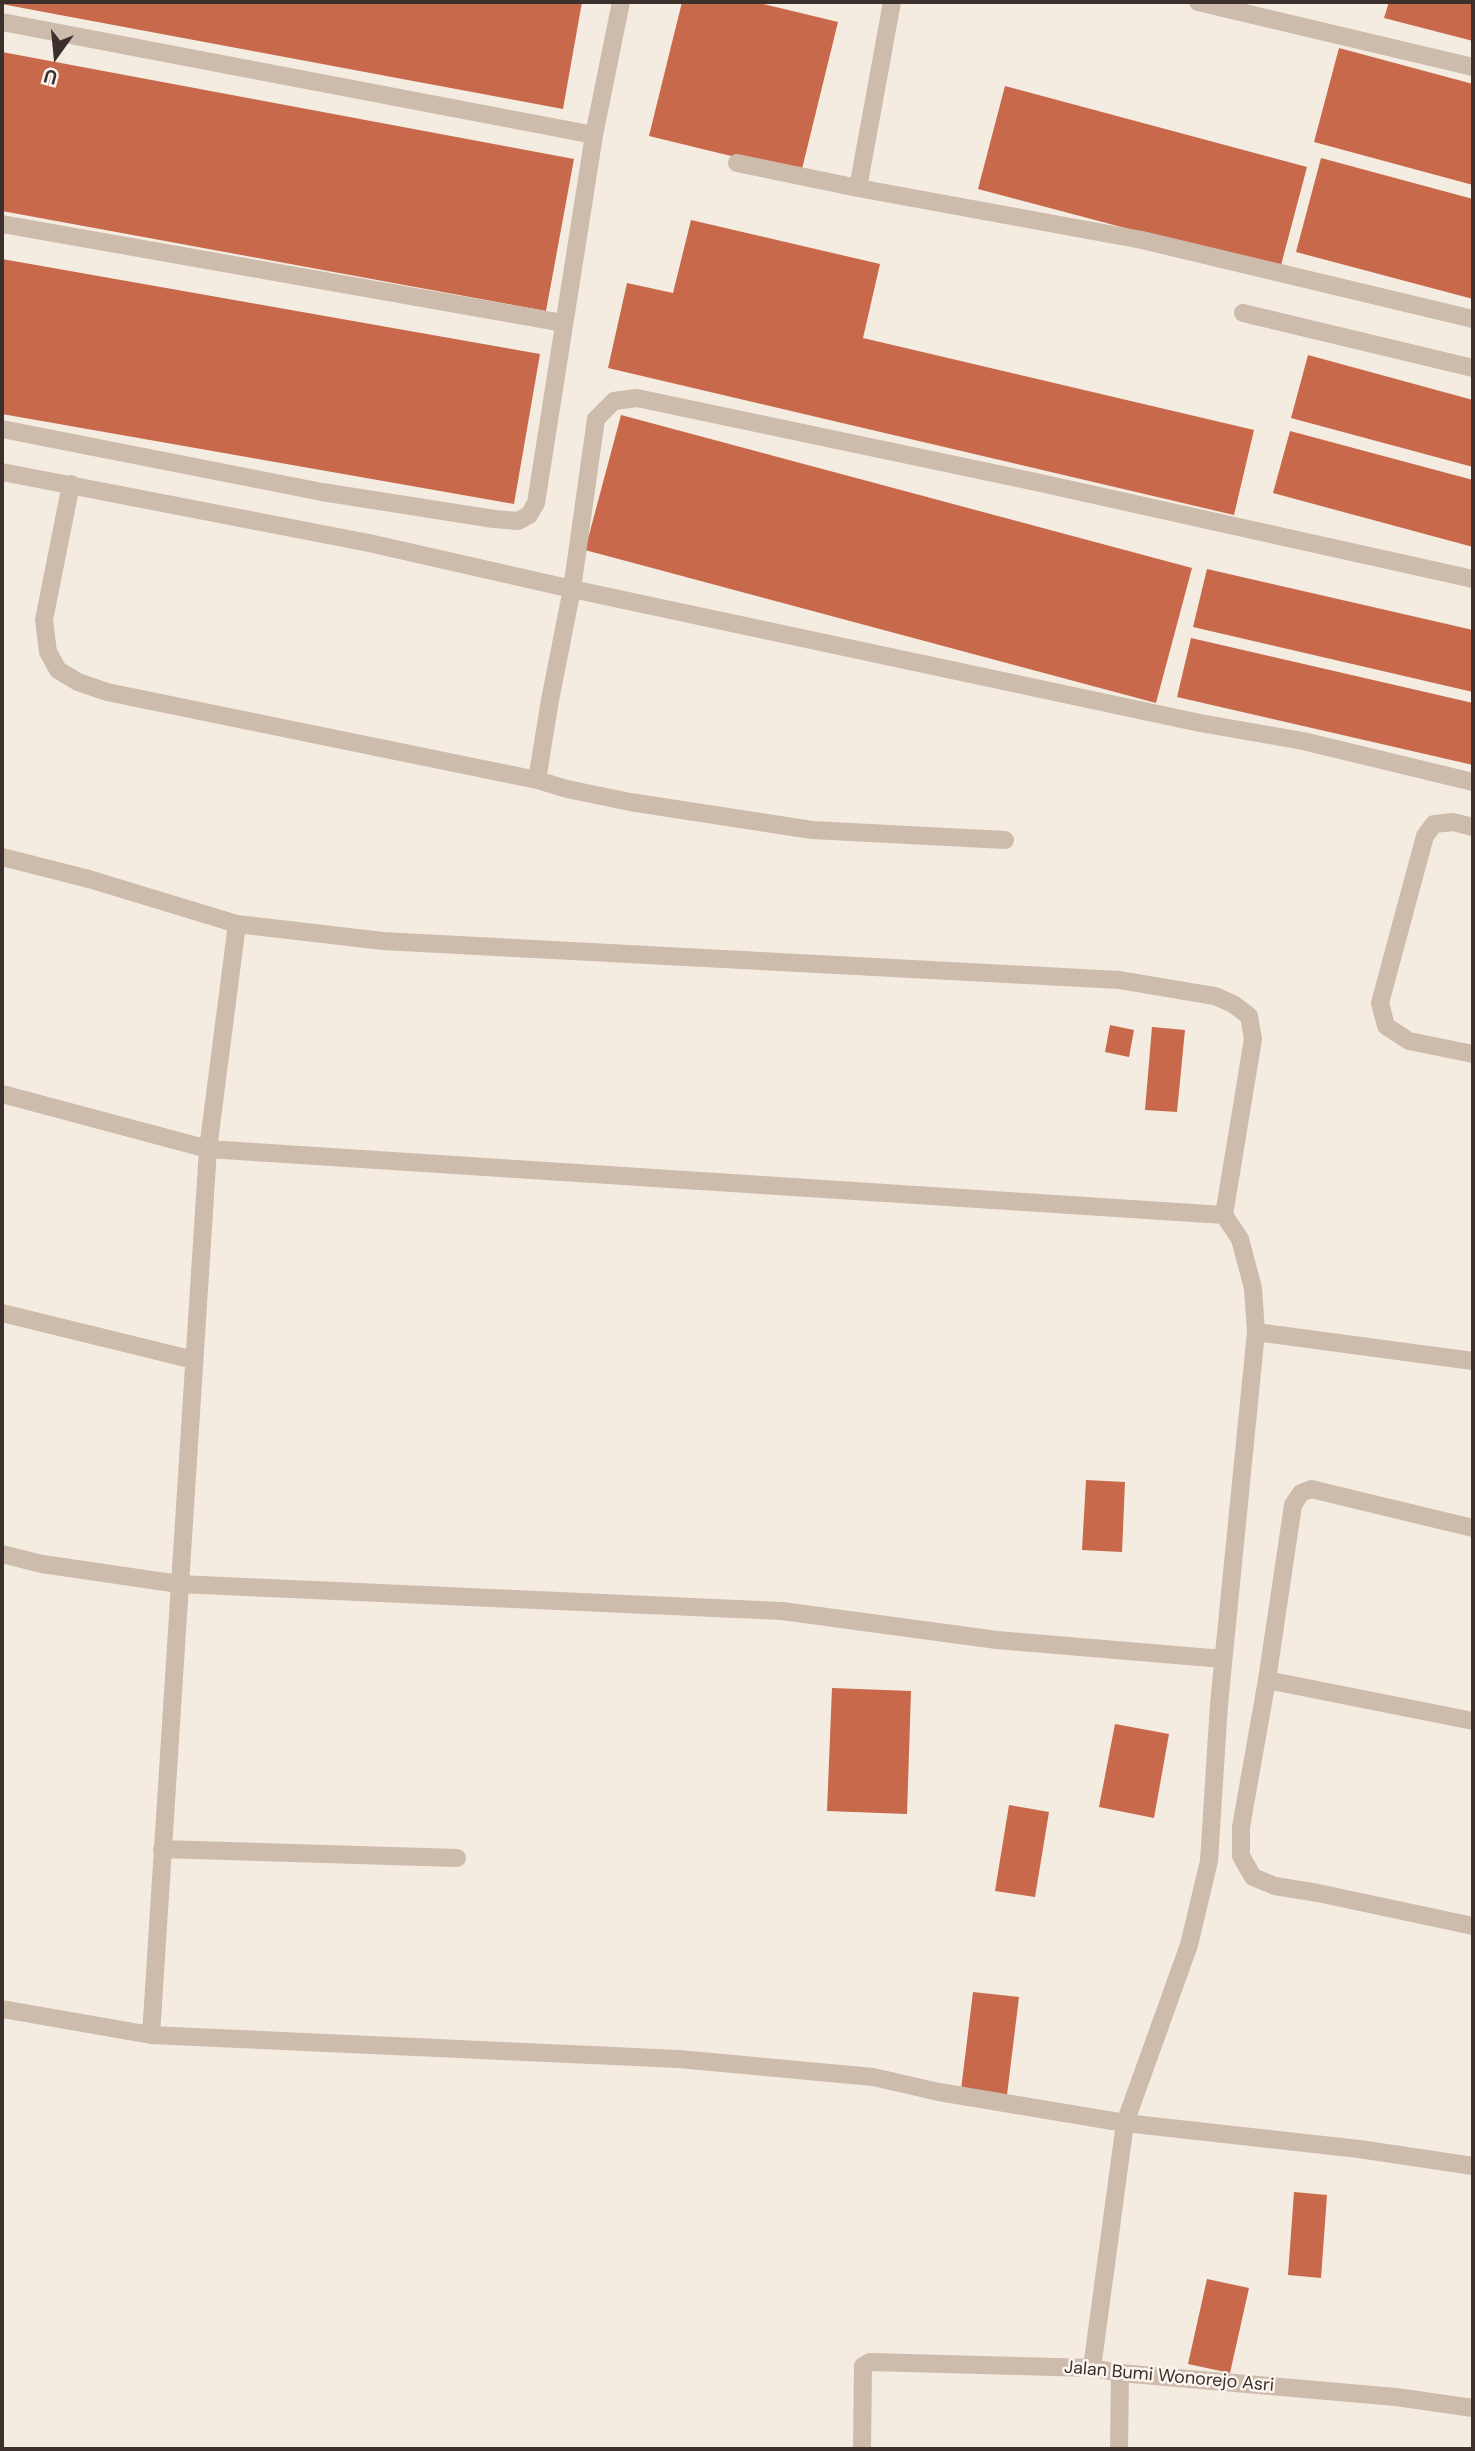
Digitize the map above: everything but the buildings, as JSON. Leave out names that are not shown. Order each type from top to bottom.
[{"type":"street","points":[[2,429],[322,492],[495,519],[518,521],[529,515],[536,503],[594,135],[621,2]]},
{"type":"street","points":[[858,188],[892,2]]},
{"type":"street","points":[[1198,2],[1473,67]]},
{"type":"street","points":[[2,22],[594,135]]},
{"type":"street","points":[[737,163],[1142,240],[1473,319]]},
{"type":"street","points":[[2,224],[563,323]]},
{"type":"street","points":[[1243,313],[1473,368]]},
{"type":"street","points":[[537,780],[572,589],[596,419],[614,401],[637,398],[1035,482],[1473,579]]},
{"type":"street","points":[[2,472],[369,543],[1200,723],[1303,741],[1473,782]]},
{"type":"street","points":[[71,484],[44,620],[48,652],[58,670],[78,682],[107,692],[537,780],[630,802],[812,830],[1005,840]]},
{"type":"street","points":[[1473,827],[1453,822],[1434,824],[1424,836],[1380,1003],[1385,1026],[1409,1041],[1473,1054]]},
{"type":"street","points":[[2,858],[89,880],[237,924],[383,941],[1121,980],[1215,996],[1233,1004],[1249,1016],[1254,1039],[1224,1215],[1240,1239],[1253,1288],[1256,1332],[1223,1658],[1209,1861],[1189,1945],[1125,2123],[1093,2368]]},
{"type":"street","points":[[151,2035],[208,1149],[237,924]]},
{"type":"street","points":[[2,1094],[208,1149],[1224,1215]]},
{"type":"street","points":[[2,1313],[194,1360]]},
{"type":"street","points":[[1256,1332],[1473,1361]]},
{"type":"street","points":[[1473,1528],[1311,1489],[1301,1493],[1293,1505],[1241,1827],[1241,1856],[1253,1877],[1275,1886],[1473,1926]]},
{"type":"street","points":[[2,1554],[42,1564],[179,1584],[782,1611],[997,1640],[1223,1658]]},
{"type":"street","points":[[1266,1680],[1473,1721]]},
{"type":"street","points":[[162,1849],[457,1858]]},
{"type":"street","points":[[2,2008],[151,2035],[679,2059],[873,2077],[939,2092],[1125,2123],[1359,2149],[1473,2166]]},
{"type":"street","name":"Jalan Bumi Wonorejo Asri","points":[[862,2449],[864,2364],[1093,2368],[1120,2373],[1396,2397],[1473,2408]]},
{"type":"street","points":[[1119,2449],[1120,2373]]}]
